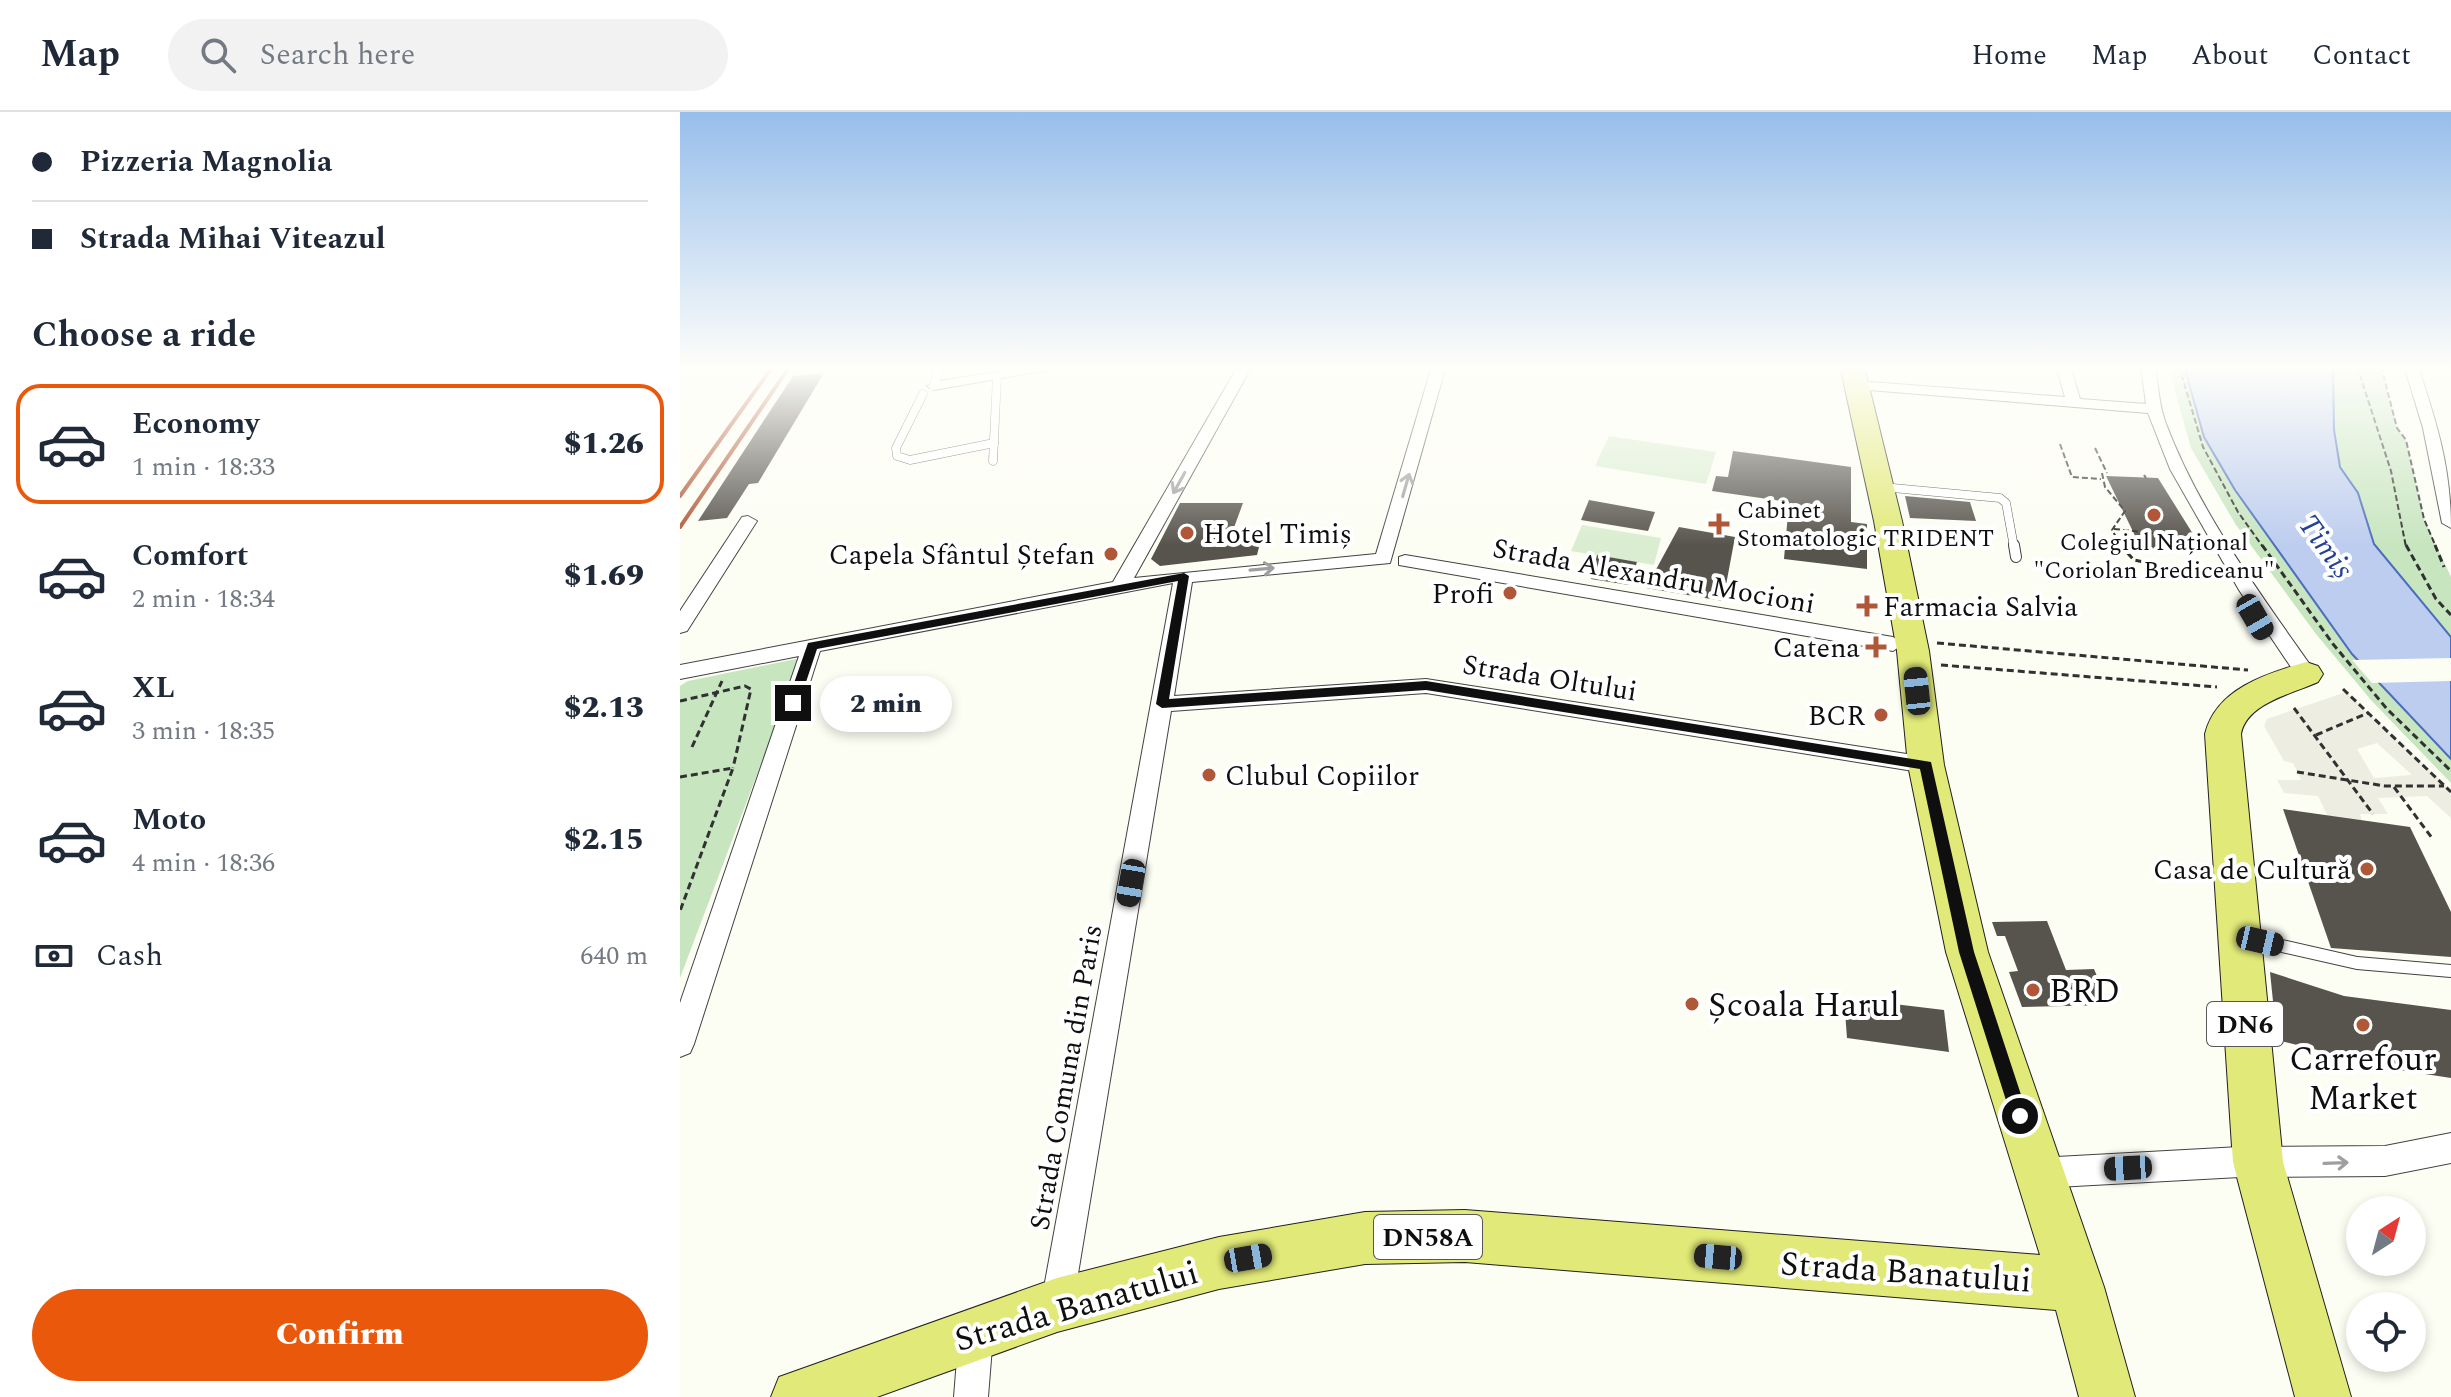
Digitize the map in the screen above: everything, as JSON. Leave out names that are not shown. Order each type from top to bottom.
[{"type":"main road","points":[[1866,426],[1917,650],[1926,765],[1967,952],[2077,1287],[2107,1397]]},
{"type":"main road","name":"DN6","points":[[2297,687],[2242,702],[2227,716],[2223,734],[2237,936],[2258,1162],[2323,1397]]},
{"type":"main road","name":"Strada Banatului","points":[[799,1397],[976,1331],[1057,1305],[1219,1263],[1350,1241],[1465,1236],[2046,1282],[2077,1287]]},
{"type":"street","points":[[1120,586],[1211,426]]},
{"type":"street","points":[[680,672],[1120,586],[1184,576],[1384,559],[1421,426]]},
{"type":"street","points":[[2161,426],[2178,469],[2248,590],[2255,617],[2297,687]]},
{"type":"street","points":[[2451,432],[2431,428],[2451,523]]},
{"type":"street","points":[[680,626],[748,521]]},
{"type":"street","name":"Strada Alexandru Mocioni","points":[[1405,561],[1917,650]]},
{"type":"street","name":"Strada Comuna din Paris","points":[[1057,1305],[1184,576]]},
{"type":"street","points":[[680,1044],[812,646]]},
{"type":"street","name":"Strada Oltului","points":[[1162,704],[1426,686],[1926,765]]},
{"type":"street","points":[[2038,1173],[2258,1162],[2385,1161],[2451,1148]]},
{"type":"street","points":[[971,1397],[976,1331]]},
{"type":"lane","points":[[908,426],[896,448],[897,456],[910,460],[994,443]]},
{"type":"lane","points":[[993,461],[995,426]]},
{"type":"lane","points":[[1881,487],[2000,498],[2006,503],[2016,557]]},
{"type":"lane","points":[[2237,936],[2357,963],[2451,971]]},
{"type":"path","points":[[2197,426],[2203,447],[2238,512],[2333,644],[2387,709],[2451,771]]},
{"type":"path","points":[[2376,426],[2391,471],[2407,552],[2436,599],[2451,615]]},
{"type":"path","points":[[2396,426],[2406,440],[2424,519],[2444,567]]},
{"type":"path","points":[[2060,444],[2072,477],[2101,479]]},
{"type":"path","points":[[2095,448],[2107,473]]},
{"type":"path","points":[[2102,473],[2101,479],[2125,511],[2114,529]]},
{"type":"path","points":[[2114,529],[2153,533]]},
{"type":"path","points":[[2114,529],[2126,557],[2140,564],[2172,568]]},
{"type":"path","points":[[1917,650],[2248,670]]},
{"type":"path","points":[[1917,650],[2217,687]]},
{"type":"path","points":[[692,747],[724,676]]},
{"type":"path","points":[[680,701],[745,686],[753,695],[733,768],[680,911]]},
{"type":"path","points":[[2297,687],[2315,736],[2373,814]]},
{"type":"path","points":[[2343,689],[2451,792]]},
{"type":"path","points":[[2315,736],[2368,713]]},
{"type":"path","points":[[680,777],[733,768]]},
{"type":"path","points":[[2297,772],[2394,787],[2444,786]]},
{"type":"path","points":[[2394,787],[2432,838]]},
{"type":"green space","points":[[2185,426],[2201,426],[2204,437],[2235,490],[2352,654],[2451,759],[2451,783],[2371,700],[2316,634],[2236,525],[2191,448]]},
{"type":"green space","points":[[2334,426],[2396,426],[2406,440],[2424,519],[2451,577],[2451,637],[2374,544],[2358,493],[2340,467]]},
{"type":"green space","points":[[1609,436],[1716,452],[1706,484],[1595,466]]},
{"type":"green space","points":[[1582,525],[1661,538],[1654,565],[1571,551]]},
{"type":"green space","points":[[801,658],[680,978],[680,686],[688,681]]},
{"type":"shaded area","points":[[2346,692],[2451,790],[2451,818],[2427,796],[2378,798],[2388,814],[2360,814],[2364,827],[2330,821],[2318,796],[2284,793],[2277,780],[2301,780],[2293,763],[2284,761],[2264,726],[2267,719]],"holes":[[[2377,743],[2411,774],[2374,778],[2357,749]]]},
{"type":"water","name":"Timiș","points":[[2201,426],[2334,426],[2340,467],[2358,493],[2374,544],[2451,637],[2451,759],[2352,654],[2235,490],[2204,437]]},
{"type":"pier","points":[[2451,658],[2451,681],[2372,683],[2352,660]]},
{"type":"building","points":[[760,426],[792,426],[758,483],[749,484],[727,518],[698,521]]},
{"type":"building","points":[[1733,451],[1851,467],[1851,522],[1867,524],[1867,569],[1784,559],[1789,502],[1712,491],[1716,476],[1728,477]]},
{"type":"building","name":"Colegiul Național \"Coriolan Brediceanu\"","points":[[2106,476],[2158,478],[2203,550],[2141,548]]},
{"type":"building","points":[[1905,496],[1970,502],[1976,521],[1910,518]]},
{"type":"building","points":[[1589,500],[1655,512],[1648,531],[1581,520]]},
{"type":"building","name":"Hotel Timiș","points":[[1180,503],[1243,503],[1232,533],[1263,531],[1257,555],[1160,566],[1151,559]]},
{"type":"building","points":[[1679,527],[1735,537],[1723,601],[1646,588]]},
{"type":"building","points":[[1597,555],[1637,562],[1629,585],[1591,579]]},
{"type":"building","name":"Casa de Cultură","points":[[2283,809],[2410,827],[2451,912],[2451,957],[2331,948]]},
{"type":"building","points":[[2047,921],[2066,970],[2094,969],[2109,1005],[2022,1007],[2009,972],[2018,971],[2005,936],[1997,936],[1992,922]]},
{"type":"building","name":"Carrefour Market","points":[[2270,972],[2344,996],[2451,1010],[2451,1078],[2399,1070],[2277,1040]]},
{"type":"building","points":[[1844,998],[1944,1010],[1949,1052],[1847,1038]]},
{"type":"railway","points":[[680,496],[730,426]]},
{"type":"railway","points":[[680,527],[749,426]]},
{"type":"place","name":"Colegiul Național \"Coriolan Brediceanu\"","points":[[2154,515]]},
{"type":"place","name":"Cabinet Stomatologic TRIDENT","points":[[1719,524]]},
{"type":"place","name":"Hotel Timiș","points":[[1187,533]]},
{"type":"place","name":"Capela Sfântul Ștefan","points":[[1111,554]]},
{"type":"place","name":"Profi","points":[[1510,593]]},
{"type":"place","name":"Farmacia Salvia","points":[[1867,606]]},
{"type":"place","name":"Catena","points":[[1876,647]]},
{"type":"place","name":"BCR","points":[[1881,715]]},
{"type":"place","name":"Clubul Copiilor","points":[[1209,775]]},
{"type":"place","name":"Casa de Cultură","points":[[2367,869]]},
{"type":"place","name":"BRD","points":[[2033,990]]},
{"type":"place","name":"Școala Harul","points":[[1692,1004]]},
{"type":"place","name":"Carrefour Market","points":[[2363,1025]]},
{"type":"route","points":[[793,703],[812,646],[1184,576],[1162,704],[1404,684],[1926,765],[1967,952],[2020,1116]]}]
